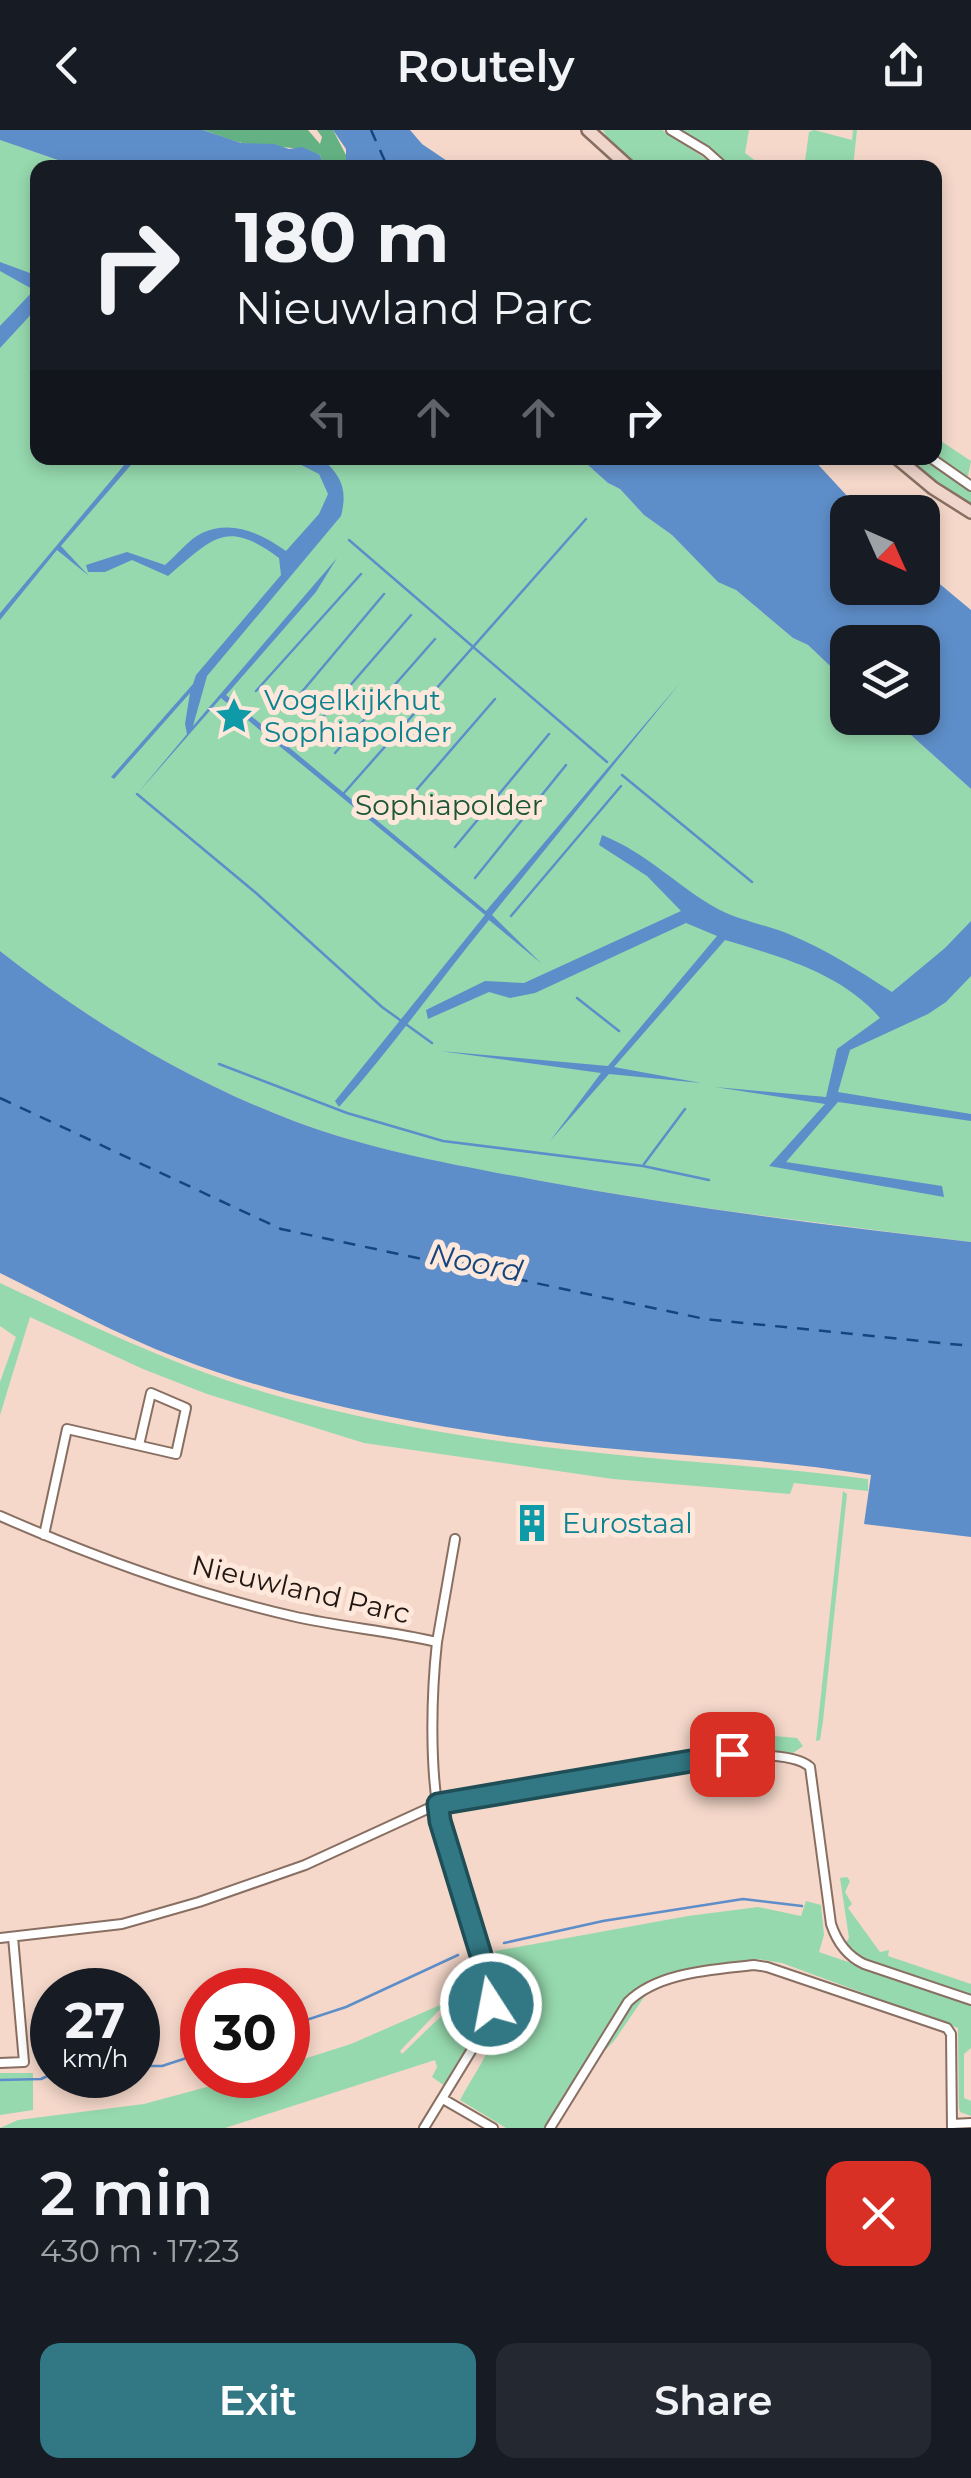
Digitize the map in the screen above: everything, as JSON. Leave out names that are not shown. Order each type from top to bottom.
[{"type":"main road","points":[[593,133],[622,160]]},
{"type":"main road","points":[[905,465],[932,488],[971,512]]},
{"type":"street","points":[[672,130],[716,160]]},
{"type":"street","points":[[941,465],[971,486]]},
{"type":"street","points":[[44,1535],[67,1429],[176,1454],[186,1408],[152,1394],[139,1445]]},
{"type":"street","name":"Nieuwland Parc","points":[[0,1516],[218,1597],[294,1616],[437,1642]]},
{"type":"street","name":"Nieuwland Parc","points":[[424,2128],[488,2022],[492,1997],[438,1804],[433,1716],[437,1642],[454,1540]]},
{"type":"street","points":[[0,1938],[122,1924],[199,1902],[305,1865],[438,1804],[732,1754],[802,1760],[812,1772],[831,1924],[852,1958],[971,2000]]},
{"type":"street","points":[[0,2063],[24,2062],[13,1937]]},
{"type":"street","points":[[550,2128],[638,1991],[654,1982],[754,1965],[947,2028],[951,2034],[952,2126],[971,2123]]},
{"type":"street","points":[[443,2100],[492,2128]]},
{"type":"green space","points":[[203,130],[308,130],[320,144],[322,137],[317,130],[333,130],[348,159],[322,160],[320,155],[310,152],[242,143]]},
{"type":"green space","points":[[603,130],[662,130],[707,160],[630,160]]},
{"type":"green space","points":[[680,130],[749,130],[745,153],[754,160],[721,160]]},
{"type":"green space","points":[[853,130],[857,130],[854,160],[805,160],[809,132],[852,140]]},
{"type":"green space","name":"Sophiapolder","points":[[0,140],[58,160],[30,160],[30,465],[588,465],[620,489],[710,573],[793,638],[808,645],[830,666],[830,735],[911,735],[971,789],[971,1242],[590,1190],[383,1149],[294,1121],[216,1087],[141,1047],[0,951]]},
{"type":"green space","points":[[942,442],[971,461],[968,476],[942,461]]},
{"type":"green space","points":[[911,465],[936,465],[971,490],[971,507]]},
{"type":"green space","points":[[0,1283],[198,1370],[344,1413],[541,1447],[868,1479],[868,1491],[794,1483],[790,1494],[613,1479],[364,1443],[207,1394],[30,1317],[0,1415],[0,1382],[16,1337],[0,1326]]},
{"type":"green space","points":[[843,1491],[847,1494],[823,1721],[820,1740],[816,1741]]},
{"type":"green space","points":[[750,1734],[797,1738],[803,1746],[793,1753],[750,1750],[741,1743]]},
{"type":"green space","points":[[840,1878],[850,1881],[845,1892],[852,1904],[848,1908],[880,1952],[889,1950],[888,1956],[971,1984],[971,1996],[863,1959],[845,1944],[849,1938]]},
{"type":"green space","points":[[806,1901],[821,1905],[824,1935],[819,1952],[971,2004],[971,2048],[964,2054],[964,2098],[971,2101],[971,2116],[960,2112],[959,2107],[958,2028],[782,1963],[758,1959],[707,1967],[649,1990],[614,2041],[565,2092],[544,2128],[506,2128],[460,2100],[491,2045],[501,2013],[503,1995],[495,1951],[758,1907],[801,1916]]},
{"type":"green space","points":[[482,1983],[481,2012],[445,2086],[432,2077],[437,2067],[435,2060],[225,2128],[0,2128],[18,2120],[144,2104],[180,2094],[180,2098],[310,2098],[310,2057],[351,2044],[447,2002],[400,2051],[402,2054],[469,1989]]},
{"type":"green space","points":[[0,2073],[30,2073],[33,2110],[0,2115]]},
{"type":"water","points":[[0,130],[203,130],[241,143],[302,147],[320,155],[322,160],[58,160],[0,140]]},
{"type":"water","points":[[333,130],[410,130],[446,160],[346,160],[346,149]]},
{"type":"water","points":[[0,262],[30,273],[30,288],[0,271]]},
{"type":"water","points":[[30,294],[30,316],[0,348],[0,326]]},
{"type":"water","points":[[124,465],[131,465],[61,546],[89,576],[57,550],[0,620],[0,613]]},
{"type":"water","points":[[302,465],[329,465],[334,470],[343,490],[341,516],[207,676],[193,726],[337,558],[316,592],[226,695],[486,911],[680,683],[492,915],[542,964],[489,920],[339,1107],[335,1101],[485,915],[221,698],[137,794],[187,734],[190,693],[114,779],[111,777],[281,575],[279,558],[261,546],[232,536],[209,543],[168,576],[132,560],[105,572],[88,572],[86,565],[127,552],[165,565],[197,536],[225,528],[257,534],[286,551],[319,514],[328,494],[319,474]]},
{"type":"water","points":[[588,465],[818,465],[846,495],[830,495],[830,605],[940,605],[940,584],[971,610],[971,789],[911,735],[940,735],[940,625],[830,625],[830,666],[736,590],[718,582],[620,489]]},
{"type":"water","points":[[602,835],[634,851],[718,909],[804,941],[892,992],[971,921],[971,976],[928,1014],[850,1050],[838,1092],[971,1114],[971,1121],[838,1102],[786,1162],[942,1186],[944,1197],[769,1166],[825,1104],[715,1087],[826,1097],[837,1049],[880,1018],[829,978],[725,940],[614,1067],[701,1083],[609,1074],[550,1141],[601,1073],[440,1051],[608,1066],[717,936],[686,923],[535,993],[510,998],[489,992],[428,1019],[426,1010],[485,981],[524,983],[681,911],[647,876],[599,845]]},
{"type":"water","name":"Noord","points":[[0,951],[104,1025],[178,1068],[255,1105],[353,1140],[444,1162],[644,1199],[971,1242],[971,1537],[864,1524],[871,1475],[494,1435],[356,1410],[266,1387],[155,1349],[0,1273]]},
{"type":"waterway","points":[[344,793],[586,519]]},
{"type":"waterway","points":[[349,540],[607,762]]},
{"type":"waterway","points":[[256,691],[361,574]]},
{"type":"waterway","points":[[285,712],[384,594]]},
{"type":"waterway","points":[[309,733],[411,615]]},
{"type":"waterway","points":[[335,753],[435,639]]},
{"type":"waterway","points":[[393,817],[495,699]]},
{"type":"waterway","points":[[455,847],[549,734]]},
{"type":"waterway","points":[[475,878],[566,765]]},
{"type":"waterway","points":[[622,775],[752,882]]},
{"type":"waterway","points":[[511,916],[621,786]]},
{"type":"waterway","points":[[137,794],[256,893],[382,1007],[432,1043]]},
{"type":"waterway","points":[[577,998],[619,1031]]},
{"type":"waterway","points":[[219,1064],[347,1113],[443,1141],[643,1166],[709,1180]]},
{"type":"waterway","points":[[644,1164],[685,1109]]},
{"type":"waterway","points":[[504,1943],[603,1921],[743,1899],[802,1906]]},
{"type":"waterway","points":[[310,2019],[346,2007],[458,1955]]},
{"type":"waterway","points":[[160,2066],[180,2060]]},
{"type":"waterway","points":[[0,2080],[30,2079]]},
{"type":"ferry route","points":[[371,130],[384,160]]},
{"type":"ferry route","points":[[0,1098],[281,1229],[705,1319],[971,1346]]},
{"type":"place","name":"Vogelkijkhut Sophiapolder","points":[[234,716]]},
{"type":"place","name":"Eurostaal","points":[[532,1523]]},
{"type":"route","points":[[491,2004],[488,1978],[438,1804],[732,1754]]}]
